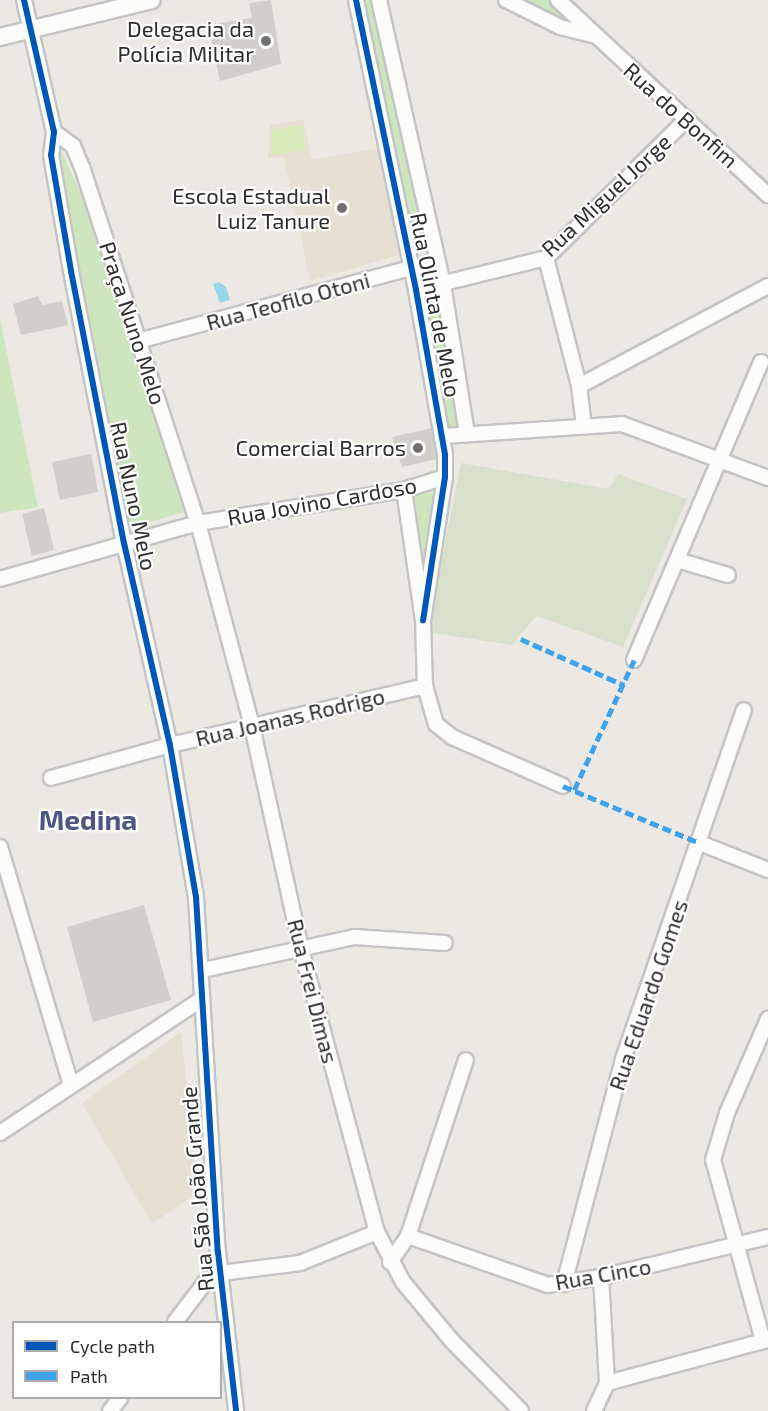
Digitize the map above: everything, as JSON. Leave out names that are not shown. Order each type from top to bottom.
[{"type":"street","name":"Rua Nuno Melo","points":[[24,0],[54,132],[51,155],[124,543],[170,745],[196,897],[203,970],[200,1000]]},
{"type":"street","points":[[0,37],[152,0]]},
{"type":"street","name":"Rua Olinta de Melo","points":[[356,0],[416,290],[443,436],[445,477],[423,620]]},
{"type":"street","name":"Rua Olinta de Melo","points":[[379,0],[443,284],[467,434]]},
{"type":"street","name":"Rua do Bonfim","points":[[558,0],[594,36],[768,195]]},
{"type":"street","name":"Rua do Bonfim","points":[[514,2],[560,27],[594,36]]},
{"type":"street","name":"Rua Miguel Jorge","points":[[416,290],[546,258],[687,119]]},
{"type":"street","name":"Praça Nuno Melo","points":[[54,132],[73,146],[78,156],[198,523]]},
{"type":"street","points":[[546,258],[579,386],[584,424]]},
{"type":"street","name":"Rua Teofilo Otoni","points":[[138,341],[275,302],[437,261]]},
{"type":"street","points":[[579,386],[768,286]]},
{"type":"street","points":[[634,660],[761,362]]},
{"type":"street","points":[[443,436],[584,424],[633,425],[768,478]]},
{"type":"street","name":"Rua Jovino Cardoso","points":[[0,579],[198,523],[404,490],[445,477]]},
{"type":"street","name":"Rua Olinta de Melo","points":[[404,490],[423,620],[426,686],[436,724],[443,731],[563,786]]},
{"type":"street","name":"Rua Frei Dimas","points":[[198,523],[252,726],[301,949],[376,1232],[390,1262],[452,1341],[522,1411]]},
{"type":"street","points":[[677,560],[728,575]]},
{"type":"street","name":"Rua Joanas Rodrigo","points":[[51,778],[170,745],[426,686]]},
{"type":"street","name":"Rua Eduardo Gomes","points":[[564,1284],[623,1059],[700,843],[744,710]]},
{"type":"street","points":[[700,843],[768,870]]},
{"type":"street","points":[[0,848],[71,1085]]},
{"type":"street","points":[[203,970],[354,937],[445,943]]},
{"type":"street","points":[[0,1133],[200,1000]]},
{"type":"street","name":"Rua São João Grande","points":[[200,1000],[221,1273],[236,1411]]},
{"type":"street","points":[[607,1383],[766,1341],[713,1160],[727,1113],[768,1019]]},
{"type":"street","points":[[390,1262],[408,1236],[466,1060]]},
{"type":"street","points":[[176,1321],[207,1280],[221,1273],[300,1263],[376,1232]]},
{"type":"street","name":"Rua Cinco","points":[[408,1236],[548,1285],[601,1277],[768,1237]]},
{"type":"street","points":[[594,1411],[607,1383],[601,1277]]},
{"type":"street","points":[[110,1411],[119,1399]]},
{"type":"shaded area","name":"Escola Estadual Luiz Tanure","points":[[303,119],[312,160],[377,148],[399,255],[310,281],[284,157],[268,159],[270,125]]},
{"type":"shaded area","points":[[181,1032],[198,1193],[152,1224],[82,1103]]},
{"type":"green space","points":[[359,0],[373,0],[425,246],[410,249]]},
{"type":"green space","points":[[517,0],[551,0],[572,24],[525,6]]},
{"type":"green space","points":[[302,125],[305,150],[272,155],[272,130]]},
{"type":"green space","points":[[58,144],[90,214],[185,512],[128,528],[58,173]]},
{"type":"green space","points":[[440,289],[463,426],[449,427],[424,292]]},
{"type":"green space","points":[[0,318],[38,507],[0,513]]},
{"type":"green space","points":[[461,463],[609,489],[618,474],[687,499],[623,647],[536,616],[512,645],[427,632]]},
{"type":"green space","points":[[438,492],[425,570],[414,496]]},
{"type":"water","points":[[219,282],[226,287],[230,300],[220,303],[213,284]]},
{"type":"building","points":[[271,0],[281,64],[220,81],[208,25],[252,18],[249,3]]},
{"type":"building","points":[[38,296],[42,305],[62,301],[68,325],[21,335],[13,304]]},
{"type":"building","name":"Comercial Barros","points":[[437,427],[441,458],[402,467],[392,437]]},
{"type":"building","points":[[91,454],[98,492],[60,500],[52,462]]},
{"type":"building","points":[[44,508],[54,550],[32,556],[22,514]]},
{"type":"building","points":[[144,905],[171,1000],[93,1022],[67,927]]},
{"type":"marked path","points":[[521,639],[624,685]]},
{"type":"marked path","points":[[574,790],[634,660]]},
{"type":"marked path","points":[[563,786],[700,843]]},
{"type":"cycle path","points":[[24,0],[54,132],[51,155],[71,271],[124,543],[170,745],[196,897],[218,1252],[236,1411]]},
{"type":"cycle path","points":[[356,0],[416,290],[445,455],[445,477],[423,620]]},
{"type":"place","name":"Delegacia da Polícia Militar","points":[[266,41]]},
{"type":"place","name":"Escola Estadual Luiz Tanure","points":[[342,208]]},
{"type":"place","name":"Comercial Barros","points":[[418,448]]},
{"type":"district","name":"Medina","points":[[88,819]]}]
